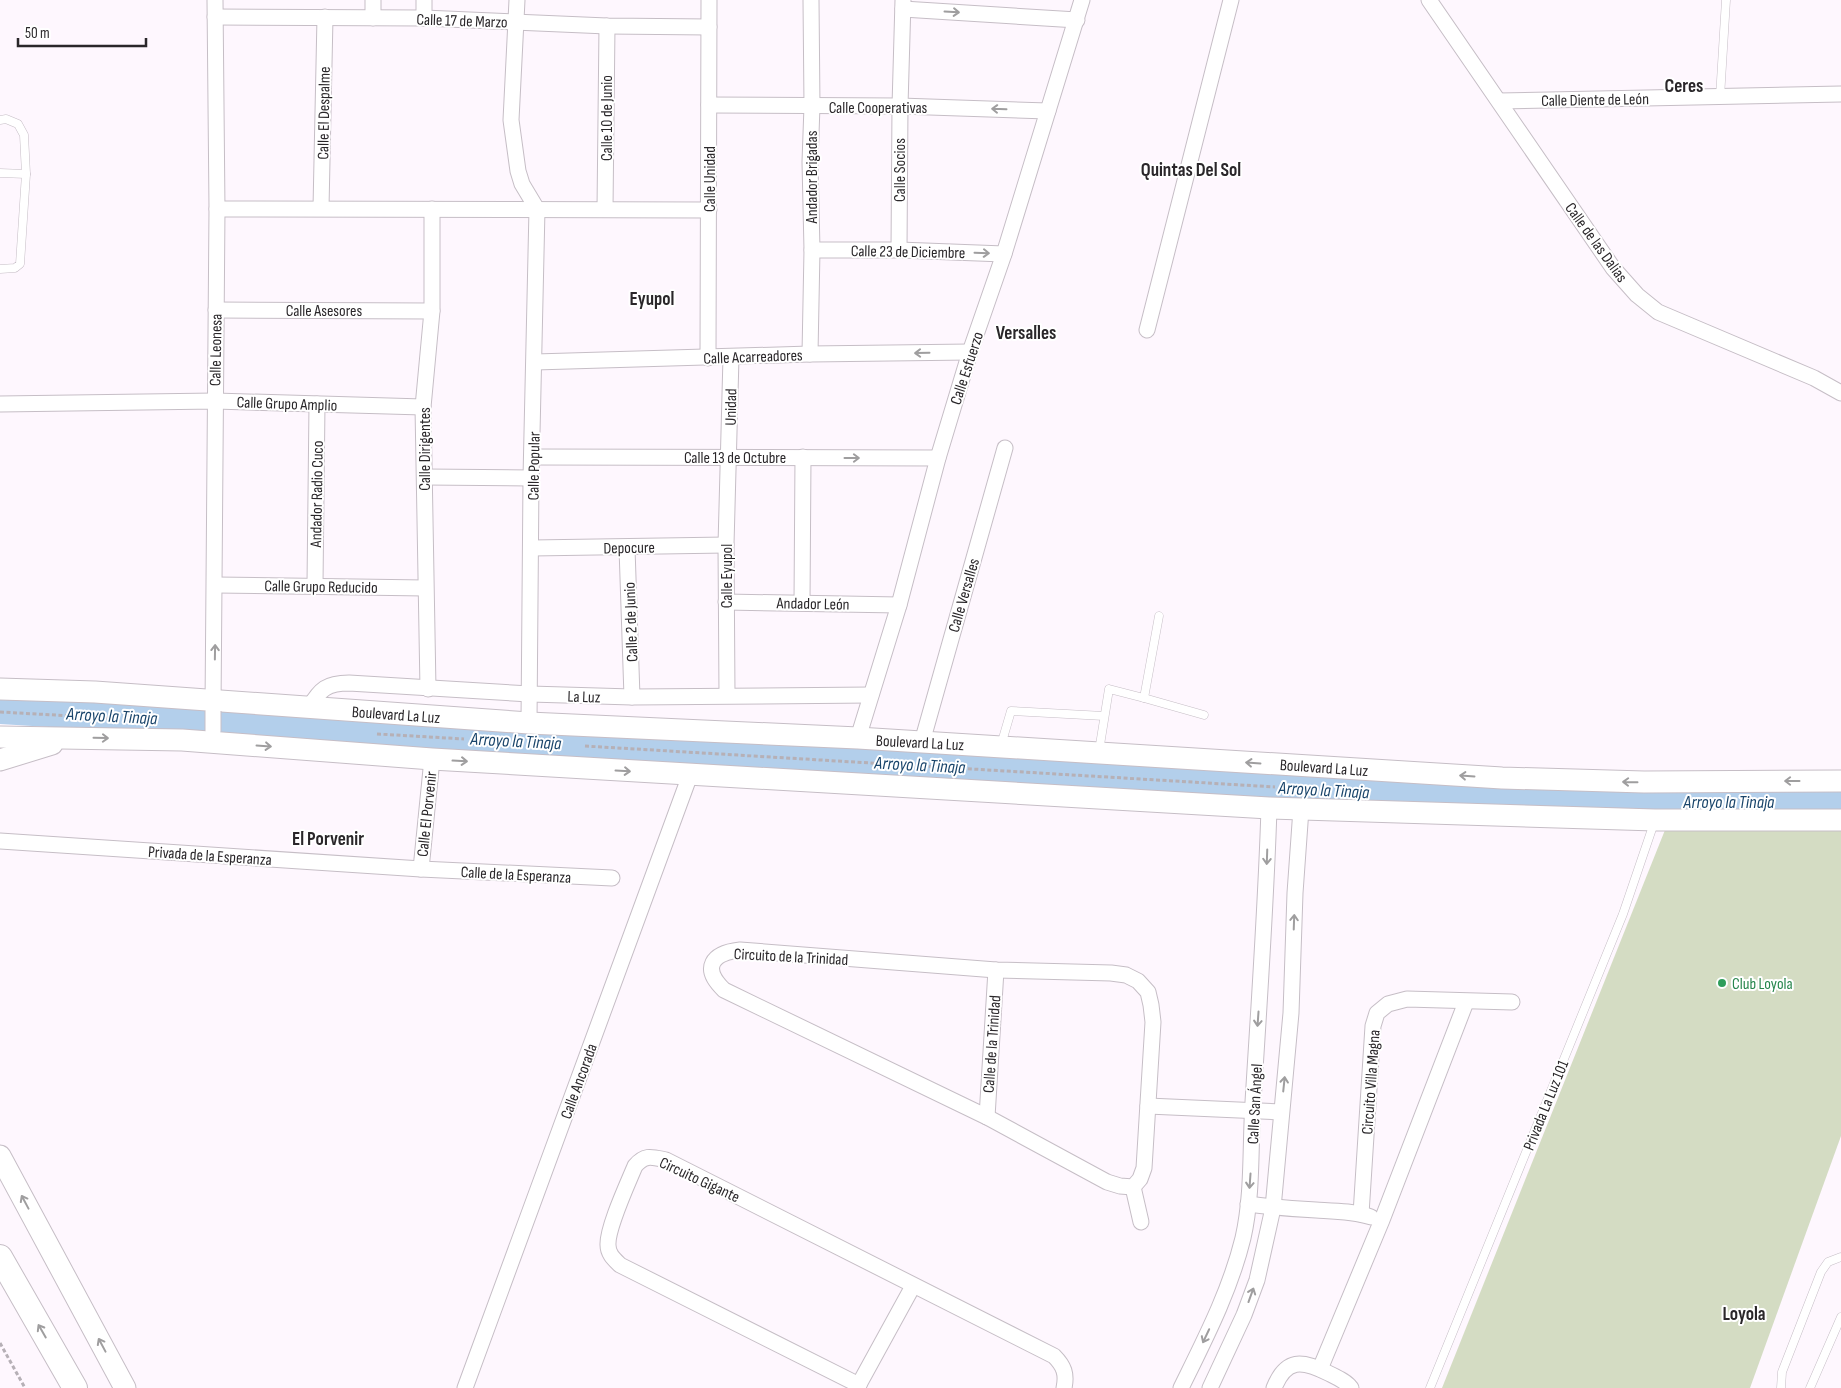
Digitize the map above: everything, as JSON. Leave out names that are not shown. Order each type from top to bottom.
[{"type":"main road","name":"Boulevard La Luz","points":[[0,689],[94,692],[214,705],[309,708],[529,723],[858,738],[1502,778],[1644,782],[1841,781]]},
{"type":"main road","points":[[0,737],[212,737],[432,759],[1269,808],[1655,820],[1841,820]]},
{"type":"main road","points":[[0,760],[70,738]]},
{"type":"main road","points":[[0,1156],[125,1388]]},
{"type":"main road","points":[[0,1257],[75,1388]]},
{"type":"street","name":"Calle Leonesa","points":[[212,737],[216,585],[217,208],[215,0]]},
{"type":"street","points":[[373,0],[373,18]]},
{"type":"street","points":[[424,0],[424,18]]},
{"type":"street","points":[[517,0],[511,120],[518,171],[522,184],[537,209]]},
{"type":"street","name":"Calle Unidad","points":[[708,358],[709,0]]},
{"type":"street","name":"Andador Brigadas","points":[[810,354],[812,250],[810,162],[812,106],[811,0]]},
{"type":"street","name":"Calle Esfuerzo","points":[[858,738],[899,604],[938,458],[970,352],[1004,254],[1082,0]]},
{"type":"street","points":[[1147,330],[1231,0]]},
{"type":"street","name":"Calle de las Dalias","points":[[1429,0],[1613,268],[1637,295],[1658,312],[1814,378],[1841,393]]},
{"type":"street","points":[[903,5],[1077,20]]},
{"type":"street","name":"Calle Socios","points":[[899,250],[903,5]]},
{"type":"street","name":"Calle 17 de Marzo","points":[[215,17],[424,18],[607,26],[709,27]]},
{"type":"street","name":"Calle El Despalme","points":[[321,208],[325,18]]},
{"type":"street","name":"Calle 10 de Junio","points":[[606,210],[607,26]]},
{"type":"street","name":"Calle Diente de León","points":[[1499,101],[1841,94]]},
{"type":"street","name":"Calle Cooperativas","points":[[709,105],[900,106],[1048,110]]},
{"type":"street","points":[[217,208],[709,210]]},
{"type":"street","name":"Calle Dirigentes","points":[[428,689],[423,407],[432,310],[432,209]]},
{"type":"street","name":"Calle Popular","points":[[529,723],[532,548],[531,478],[533,457],[537,209]]},
{"type":"street","name":"Calle 23 de Diciembre","points":[[812,250],[899,250],[1004,254]]},
{"type":"street","name":"Calle Asesores","points":[[216,310],[432,310]]},
{"type":"street","name":"Calle Acarreadores","points":[[535,362],[810,354],[970,352]]},
{"type":"street","name":"Unidad","points":[[729,458],[731,357]]},
{"type":"street","name":"Calle Grupo Amplio","points":[[0,404],[215,401],[423,407]]},
{"type":"street","name":"Andador Radio Cuco","points":[[315,585],[317,404]]},
{"type":"street","name":"Calle Versalles","points":[[922,742],[1005,448]]},
{"type":"street","name":"Calle 13 de Octubre","points":[[533,457],[938,458]]},
{"type":"street","points":[[802,603],[803,457]]},
{"type":"street","name":"Calle Eyupol","points":[[727,695],[726,545],[729,458]]},
{"type":"street","points":[[425,477],[531,478]]},
{"type":"street","name":"Depocure","points":[[532,548],[726,545]]},
{"type":"street","name":"Calle 2 de Junio","points":[[627,548],[632,697]]},
{"type":"street","name":"Calle Grupo Reducido","points":[[216,585],[426,588]]},
{"type":"street","name":"Andador León","points":[[726,602],[899,604]]},
{"type":"street","name":"La Luz","points":[[309,708],[316,695],[324,688],[337,683],[530,694],[632,697],[871,695]]},
{"type":"street","name":"Calle El Porvenir","points":[[420,869],[432,759]]},
{"type":"street","name":"Calle Ancorada","points":[[465,1388],[690,775]]},
{"type":"street","name":"Calle San Ángel","points":[[1181,1388],[1222,1301],[1233,1272],[1243,1236],[1248,1204],[1269,808]]},
{"type":"street","name":"Calle San Ángel","points":[[1210,1388],[1244,1315],[1257,1280],[1273,1208],[1291,1013],[1294,893],[1301,809]]},
{"type":"street","name":"Privada de la Esperanza","points":[[0,841],[420,869]]},
{"type":"street","name":"Calle de la Esperanza","points":[[420,869],[612,878]]},
{"type":"street","name":"Circuito de la Trinidad","points":[[740,950],[996,970],[1126,975],[1138,982],[1148,992],[1153,1022],[1148,1106],[1144,1168],[1140,1179],[1133,1187],[1107,1182],[987,1117],[724,990],[717,983],[712,966],[720,954],[740,950]]},
{"type":"street","name":"Calle de la Trinidad","points":[[987,1117],[996,970]]},
{"type":"street","name":"Circuito Villa Magna","points":[[1361,1214],[1373,1026],[1377,1013],[1388,1004],[1407,999],[1512,1002]]},
{"type":"street","points":[[1320,1369],[1382,1220],[1466,1002]]},
{"type":"street","points":[[1148,1106],[1281,1112]]},
{"type":"street","name":"Circuito Gigante","points":[[913,1286],[858,1386],[620,1265],[610,1255],[608,1245],[610,1232],[635,1166],[641,1159],[652,1157],[666,1160],[1054,1356],[1062,1364],[1066,1376],[1064,1388]]},
{"type":"street","points":[[1133,1187],[1141,1222]]},
{"type":"street","points":[[1248,1204],[1273,1208],[1334,1210],[1361,1214],[1382,1220]]},
{"type":"street","points":[[1274,1388],[1280,1375],[1286,1369],[1295,1364],[1302,1363],[1320,1369],[1348,1383],[1351,1388]]},
{"type":"lane","points":[[1720,97],[1726,0]]},
{"type":"lane","points":[[0,120],[18,124],[24,136],[26,174],[20,264],[14,268],[0,269]]},
{"type":"lane","points":[[0,173],[26,174]]},
{"type":"lane","points":[[1144,698],[1159,616]]},
{"type":"lane","points":[[1098,753],[1110,689],[1204,715]]},
{"type":"lane","points":[[1001,747],[1011,711],[1104,716]]},
{"type":"lane","name":"Privada La Luz 101","points":[[1430,1388],[1623,914],[1655,820]]},
{"type":"lane","points":[[1781,1388],[1782,1372],[1821,1272],[1828,1262],[1841,1257]]},
{"type":"lane","points":[[1810,1388],[1841,1317]]},
{"type":"path","points":[[0,712],[109,718]]},
{"type":"path","points":[[368,734],[468,739]]},
{"type":"path","points":[[577,746],[1283,788]]},
{"type":"path","points":[[0,1344],[25,1388]]},
{"type":"green space","name":"Club Loyola","points":[[1665,830],[1841,830],[1841,1136],[1750,1388],[1442,1388]]},
{"type":"waterway","name":"Arroyo la Tinaja","points":[[0,709],[1482,800],[1748,803],[1841,799]]},
{"type":"place","name":"Club Loyola","points":[[1722,983]]},
{"type":"district","name":"Ceres","points":[[1684,85]]},
{"type":"district","name":"Quintas Del Sol","points":[[1191,169]]},
{"type":"district","name":"Eyupol","points":[[652,298]]},
{"type":"district","name":"Versalles","points":[[1026,332]]},
{"type":"district","name":"El Porvenir","points":[[328,838]]},
{"type":"district","name":"Loyola","points":[[1744,1313]]}]
